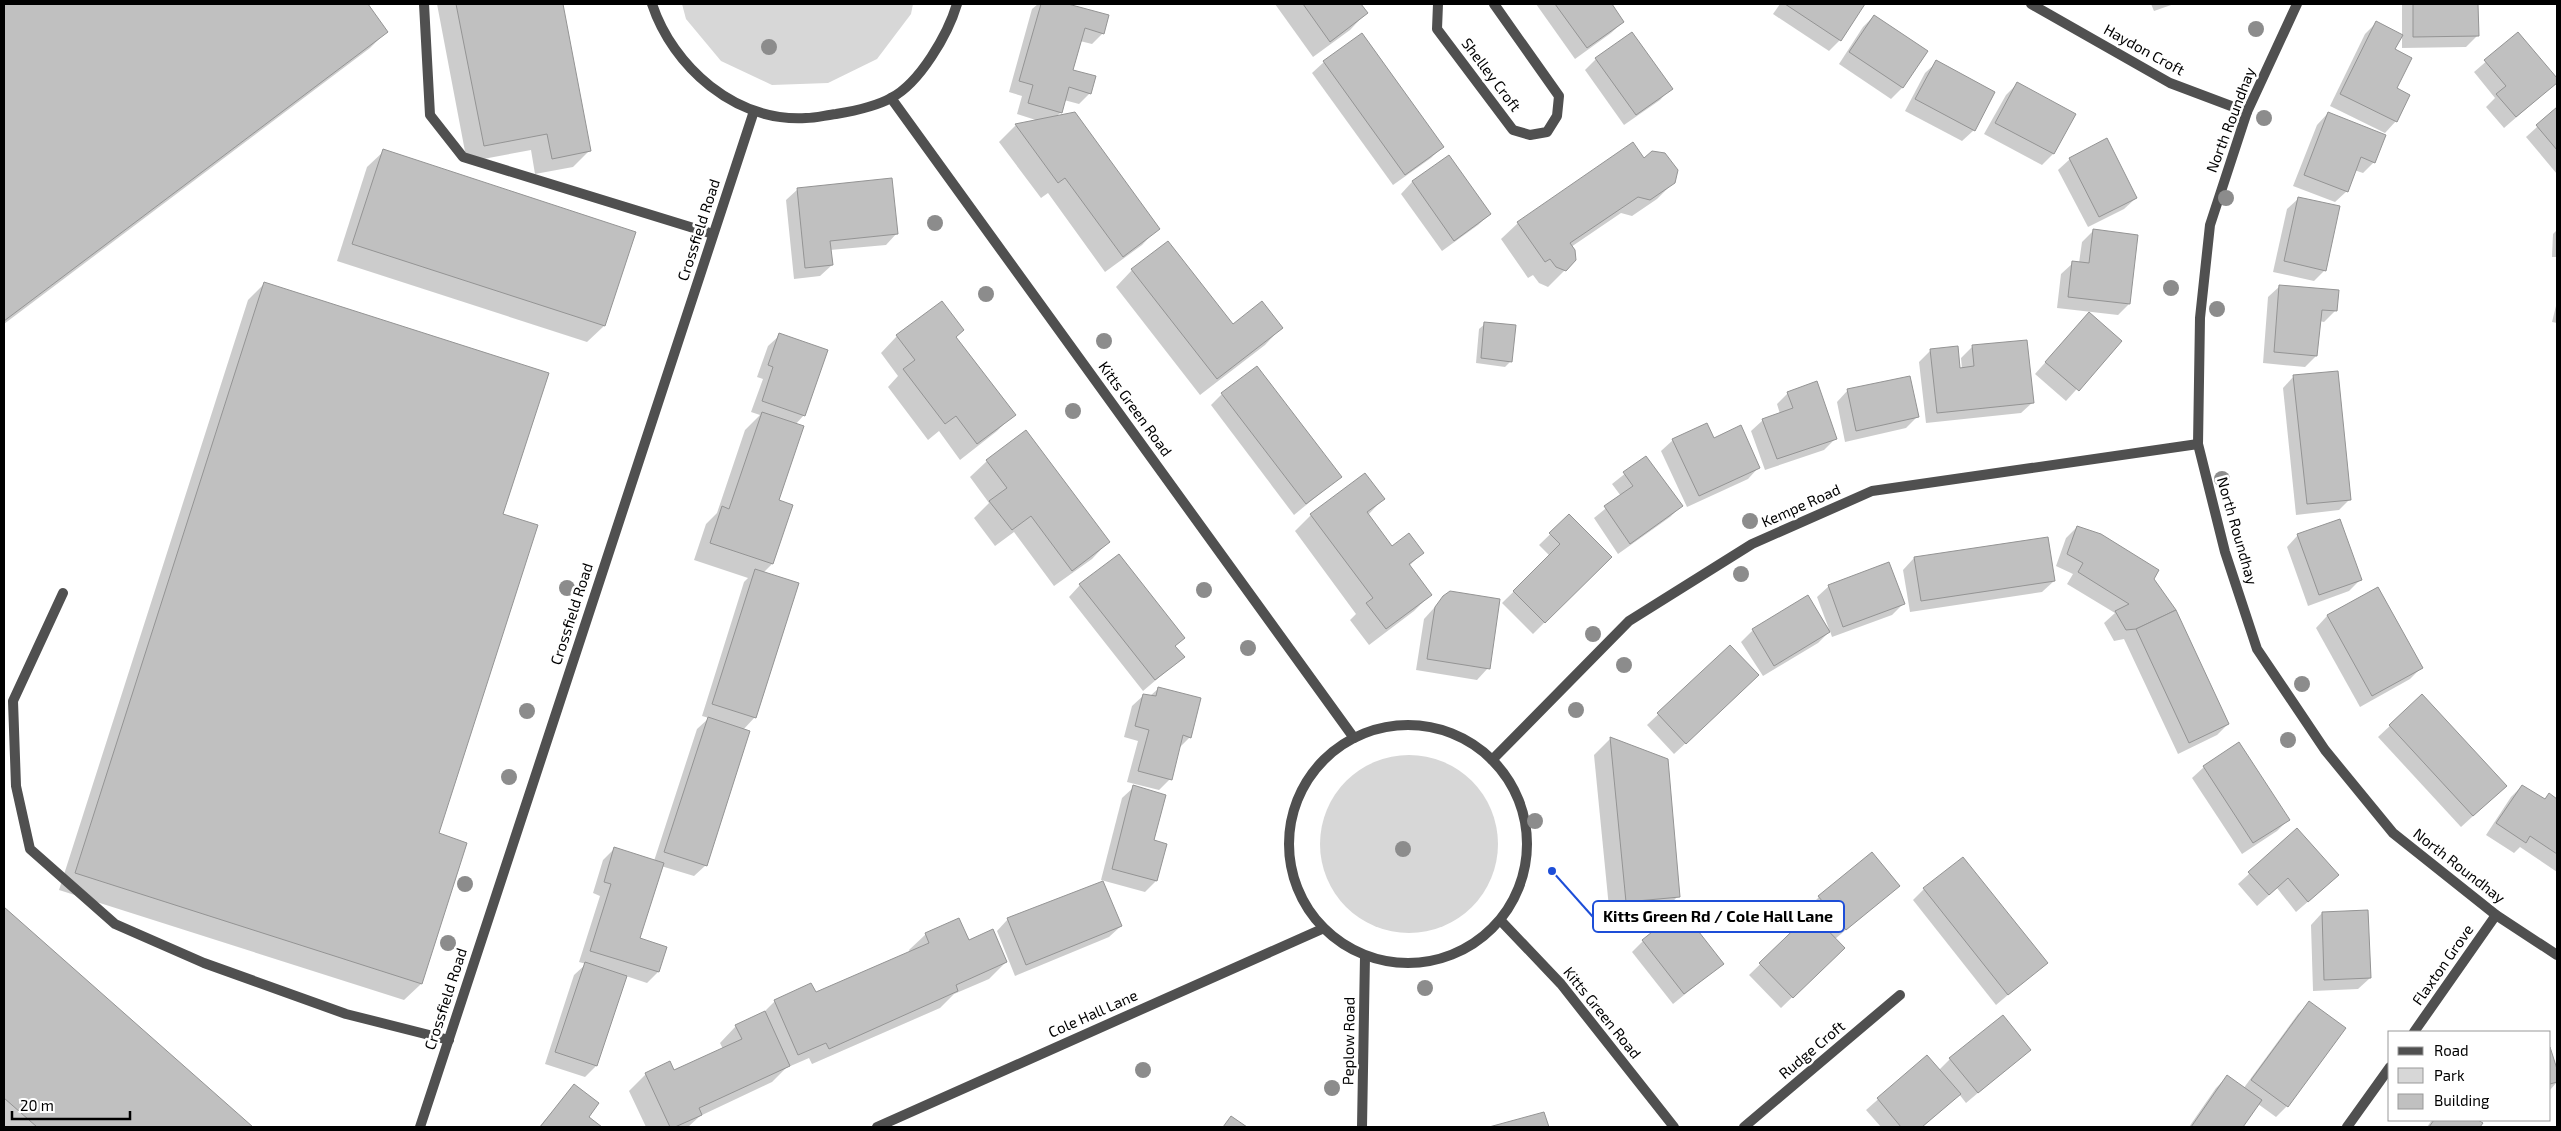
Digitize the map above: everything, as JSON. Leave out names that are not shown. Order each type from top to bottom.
[{"type":"street","points":[[424,4],[430,115],[463,158],[713,234]]},
{"type":"street","points":[[652,4],[658,22],[680,58],[708,86],[754,111],[782,117],[805,118],[852,112],[891,98],[913,79],[934,54],[951,25],[957,4]]},
{"type":"street","name":"Shelley Croft","points":[[1438,4],[1438,29],[1513,130],[1530,135],[1546,132],[1557,116],[1559,96],[1494,4]]},
{"type":"street","name":"Haydon Croft","points":[[2031,4],[2170,83],[2247,112]]},
{"type":"street","name":"North Roundhay","points":[[2297,4],[2247,112],[2210,225],[2200,318],[2198,444],[2226,552],[2257,649],[2325,750],[2393,833],[2496,915],[2557,955]]},
{"type":"street","name":"Kitts Green Road","points":[[891,98],[1354,738]]},
{"type":"street","name":"Crossfield Road","points":[[420,1127],[754,111]]},
{"type":"street","name":"Kempe Road","points":[[1492,760],[1628,621],[1760,540],[1872,491],[2198,444]]},
{"type":"street","points":[[63,593],[13,701],[16,786],[30,849],[114,924],[204,963],[346,1014],[448,1040]]},
{"type":"street","points":[[1394,725],[1419,725],[1442,730],[1459,736],[1492,760],[1515,791],[1522,809],[1528,837],[1523,879],[1502,922],[1461,952],[1440,960],[1398,964],[1365,956],[1340,943],[1322,929],[1296,888],[1289,860],[1291,821],[1302,788],[1320,762],[1354,738],[1394,725]]},
{"type":"street","name":"Flaxton Grove","points":[[2415,1031],[2496,915]]},
{"type":"street","name":"Kitts Green Road","points":[[1502,922],[1561,984],[1674,1127]]},
{"type":"street","name":"Cole Hall Lane","points":[[877,1127],[1322,929]]},
{"type":"street","name":"Peplow Road","points":[[1362,1127],[1365,956]]},
{"type":"street","name":"Rudge Croft","points":[[1744,1127],[1900,995]]},
{"type":"street","points":[[2347,1127],[2388,1070]]},
{"type":"green space","points":[[682,4],[913,4],[911,14],[877,59],[828,83],[772,85],[721,61],[686,19]]},
{"type":"green space","points":[[1409,755],[1443,762],[1458,770],[1472,781],[1483,795],[1491,810],[1498,844],[1491,878],[1483,893],[1472,907],[1458,918],[1443,926],[1409,933],[1375,926],[1360,918],[1346,907],[1335,893],[1327,878],[1320,844],[1327,810],[1335,795],[1346,781],[1360,770],[1375,762]]},
{"type":"building","points":[[4,4],[368,4],[388,32],[4,321]]},
{"type":"building","points":[[456,4],[563,4],[591,151],[552,159],[547,134],[484,146]]},
{"type":"building","points":[[1041,4],[1068,4],[1109,15],[1104,34],[1085,28],[1073,70],[1096,76],[1091,94],[1069,87],[1062,113],[1028,103],[1033,85],[1019,81]]},
{"type":"building","points":[[1303,4],[1361,4],[1368,13],[1330,42]]},
{"type":"building","points":[[1555,4],[1612,4],[1624,22],[1587,48]]},
{"type":"building","points":[[1785,4],[1865,4],[1841,41]]},
{"type":"building","points":[[2413,4],[2478,4],[2479,36],[2413,37]]},
{"type":"building","points":[[1874,15],[1928,51],[1903,88],[1849,52]]},
{"type":"building","points":[[2376,21],[2403,35],[2395,49],[2412,58],[2397,88],[2410,95],[2397,122],[2340,94]]},
{"type":"building","points":[[1632,32],[1673,89],[1636,115],[1595,58]]},
{"type":"building","points":[[2518,32],[2557,78],[2557,83],[2516,117],[2496,94],[2506,86],[2484,60]]},
{"type":"building","points":[[1362,33],[1444,147],[1405,175],[1323,61]]},
{"type":"building","points":[[1936,60],[1995,92],[1975,131],[1915,99]]},
{"type":"building","points":[[2017,82],[2076,114],[2054,154],[1995,123]]},
{"type":"building","points":[[2557,107],[2557,150],[2536,125]]},
{"type":"building","points":[[1075,112],[1160,229],[1123,257],[1065,178],[1058,183],[1015,124]]},
{"type":"building","points":[[2328,112],[2386,135],[2375,163],[2361,157],[2348,192],[2304,175]]},
{"type":"building","points":[[2107,138],[2137,198],[2099,217],[2069,158]]},
{"type":"building","points":[[1633,142],[1644,158],[1652,151],[1665,153],[1678,170],[1675,183],[1650,200],[1638,197],[1570,243],[1575,250],[1576,260],[1566,271],[1556,267],[1550,259],[1545,262],[1517,222]]},
{"type":"building","points":[[383,149],[636,232],[605,326],[352,244]]},
{"type":"building","points":[[1449,155],[1491,214],[1454,241],[1412,181]]},
{"type":"building","points":[[892,178],[898,234],[830,241],[833,265],[805,268],[797,188]]},
{"type":"building","points":[[2298,197],[2340,206],[2326,271],[2284,261]]},
{"type":"building","points":[[2093,229],[2138,235],[2130,304],[2068,297],[2072,261],[2089,263]]},
{"type":"building","points":[[1168,241],[1233,324],[1262,301],[1283,328],[1217,379],[1131,269]]},
{"type":"building","points":[[264,282],[549,373],[503,514],[538,525],[439,833],[467,843],[422,984],[75,873]]},
{"type":"building","points":[[2279,285],[2339,290],[2337,311],[2322,310],[2317,356],[2274,352]]},
{"type":"building","points":[[942,301],[964,330],[956,337],[1016,415],[977,444],[956,416],[945,424],[903,369],[915,360],[896,335]]},
{"type":"building","points":[[2089,312],[2122,341],[2079,391],[2045,362]]},
{"type":"building","points":[[1484,322],[1516,325],[1512,362],[1481,358]]},
{"type":"building","points":[[779,333],[828,350],[805,416],[762,401],[773,367],[768,365]]},
{"type":"building","points":[[2027,340],[2034,403],[1937,413],[1930,349],[1958,346],[1960,368],[1974,366],[1972,345]]},
{"type":"building","points":[[1257,366],[1342,477],[1306,504],[1221,393]]},
{"type":"building","points":[[2338,371],[2351,500],[2307,504],[2293,375]]},
{"type":"building","points":[[1910,376],[1919,417],[1856,431],[1847,389]]},
{"type":"building","points":[[1817,381],[1837,439],[1777,459],[1762,419],[1793,408],[1787,392]]},
{"type":"building","points":[[762,412],[804,426],[779,500],[793,505],[773,564],[710,543],[722,506],[729,509]]},
{"type":"building","points":[[1707,423],[1714,438],[1741,425],[1760,468],[1699,496],[1672,439]]},
{"type":"building","points":[[1026,430],[1110,542],[1072,571],[1031,516],[1012,530],[989,501],[1007,488],[986,460]]},
{"type":"building","points":[[1646,456],[1683,506],[1630,544],[1604,506],[1633,486],[1623,472]]},
{"type":"building","points":[[1365,473],[1385,499],[1367,512],[1392,546],[1409,533],[1424,553],[1409,564],[1432,595],[1386,629],[1366,603],[1373,598],[1310,514]]},
{"type":"building","points":[[1569,514],[1612,557],[1545,623],[1513,591],[1560,544],[1549,533]]},
{"type":"building","points":[[2340,519],[2362,580],[2319,595],[2297,534]]},
{"type":"building","points":[[2077,526],[2101,534],[2159,570],[2154,579],[2176,610],[2136,629],[2126,630],[2115,611],[2129,604],[2078,572],[2083,563],[2067,554]]},
{"type":"building","points":[[2048,537],[2055,581],[1921,601],[1914,557]]},
{"type":"building","points":[[1119,554],[1185,638],[1175,646],[1185,657],[1155,680],[1079,584]]},
{"type":"building","points":[[1889,562],[1905,604],[1843,627],[1828,585]]},
{"type":"building","points":[[755,569],[799,583],[756,718],[712,704]]},
{"type":"building","points":[[2378,587],[2423,668],[2372,696],[2327,615]]},
{"type":"building","points":[[1450,591],[1500,599],[1490,669],[1427,659],[1435,607],[1443,596]]},
{"type":"building","points":[[1808,595],[1830,632],[1774,666],[1752,629]]},
{"type":"building","points":[[2176,610],[2229,724],[2189,743],[2136,629]]},
{"type":"building","points":[[1730,645],[1759,675],[1686,744],[1657,713]]},
{"type":"building","points":[[1158,687],[1201,698],[1191,738],[1183,735],[1172,780],[1138,771],[1149,730],[1135,726],[1143,694],[1156,696]]},
{"type":"building","points":[[2422,694],[2507,786],[2473,816],[2389,725]]},
{"type":"building","points":[[708,717],[750,731],[707,866],[664,852]]},
{"type":"building","points":[[1610,737],[1668,759],[1680,897],[1626,902]]},
{"type":"building","points":[[2239,742],[2290,820],[2253,843],[2203,766]]},
{"type":"building","points":[[1133,785],[1166,795],[1154,840],[1167,844],[1157,881],[1112,869]]},
{"type":"building","points":[[2522,785],[2545,799],[2549,793],[2557,799],[2557,854],[2530,836],[2526,843],[2496,823]]},
{"type":"building","points":[[2297,828],[2339,875],[2308,902],[2288,878],[2269,895],[2248,872]]},
{"type":"building","points":[[614,847],[664,863],[640,938],[667,947],[659,972],[590,951],[611,884],[604,882]]},
{"type":"building","points":[[1872,852],[1900,886],[1846,930],[1818,896]]},
{"type":"building","points":[[1963,857],[2048,963],[2008,995],[1923,888]]},
{"type":"building","points":[[1103,881],[1122,926],[1026,965],[1007,918]]},
{"type":"building","points":[[4,907],[253,1127],[37,1127],[4,1098]]},
{"type":"building","points":[[1681,909],[1724,964],[1684,994],[1642,940]]},
{"type":"building","points":[[2368,910],[2371,978],[2324,980],[2322,912]]},
{"type":"building","points":[[1811,913],[1845,948],[1793,998],[1759,963]]},
{"type":"building","points":[[959,918],[969,940],[993,929],[1007,962],[956,985],[958,991],[829,1049],[826,1043],[798,1055],[774,1000],[811,983],[816,992],[929,943],[925,933]]},
{"type":"building","points":[[585,962],[627,976],[597,1066],[555,1052]]},
{"type":"building","points":[[2309,1001],[2346,1028],[2288,1107],[2251,1080]]},
{"type":"building","points":[[765,1011],[790,1066],[699,1108],[702,1115],[675,1127],[670,1127],[645,1073],[670,1061],[674,1070],[742,1039],[735,1025]]},
{"type":"building","points":[[2003,1015],[2031,1050],[1978,1093],[1949,1058]]},
{"type":"building","points":[[2551,1050],[2557,1069],[2557,1082],[2551,1084]]},
{"type":"building","points":[[1927,1055],[1961,1094],[1922,1127],[1901,1127],[1877,1098]]},
{"type":"building","points":[[2227,1075],[2262,1100],[2243,1127],[2191,1127]]},
{"type":"building","points":[[574,1084],[599,1103],[589,1117],[602,1127],[540,1127]]},
{"type":"building","points":[[1544,1112],[1549,1127],[1489,1127]]},
{"type":"building","points":[[1231,1116],[1247,1127],[1223,1127]]},
{"type":"building","points":[[2433,1121],[2480,1121],[2483,1123],[2480,1127],[2429,1127]]},
{"type":"place","name":"Kitts Green Rd / Cole Hall Lane","points":[[1552,871]]}]
